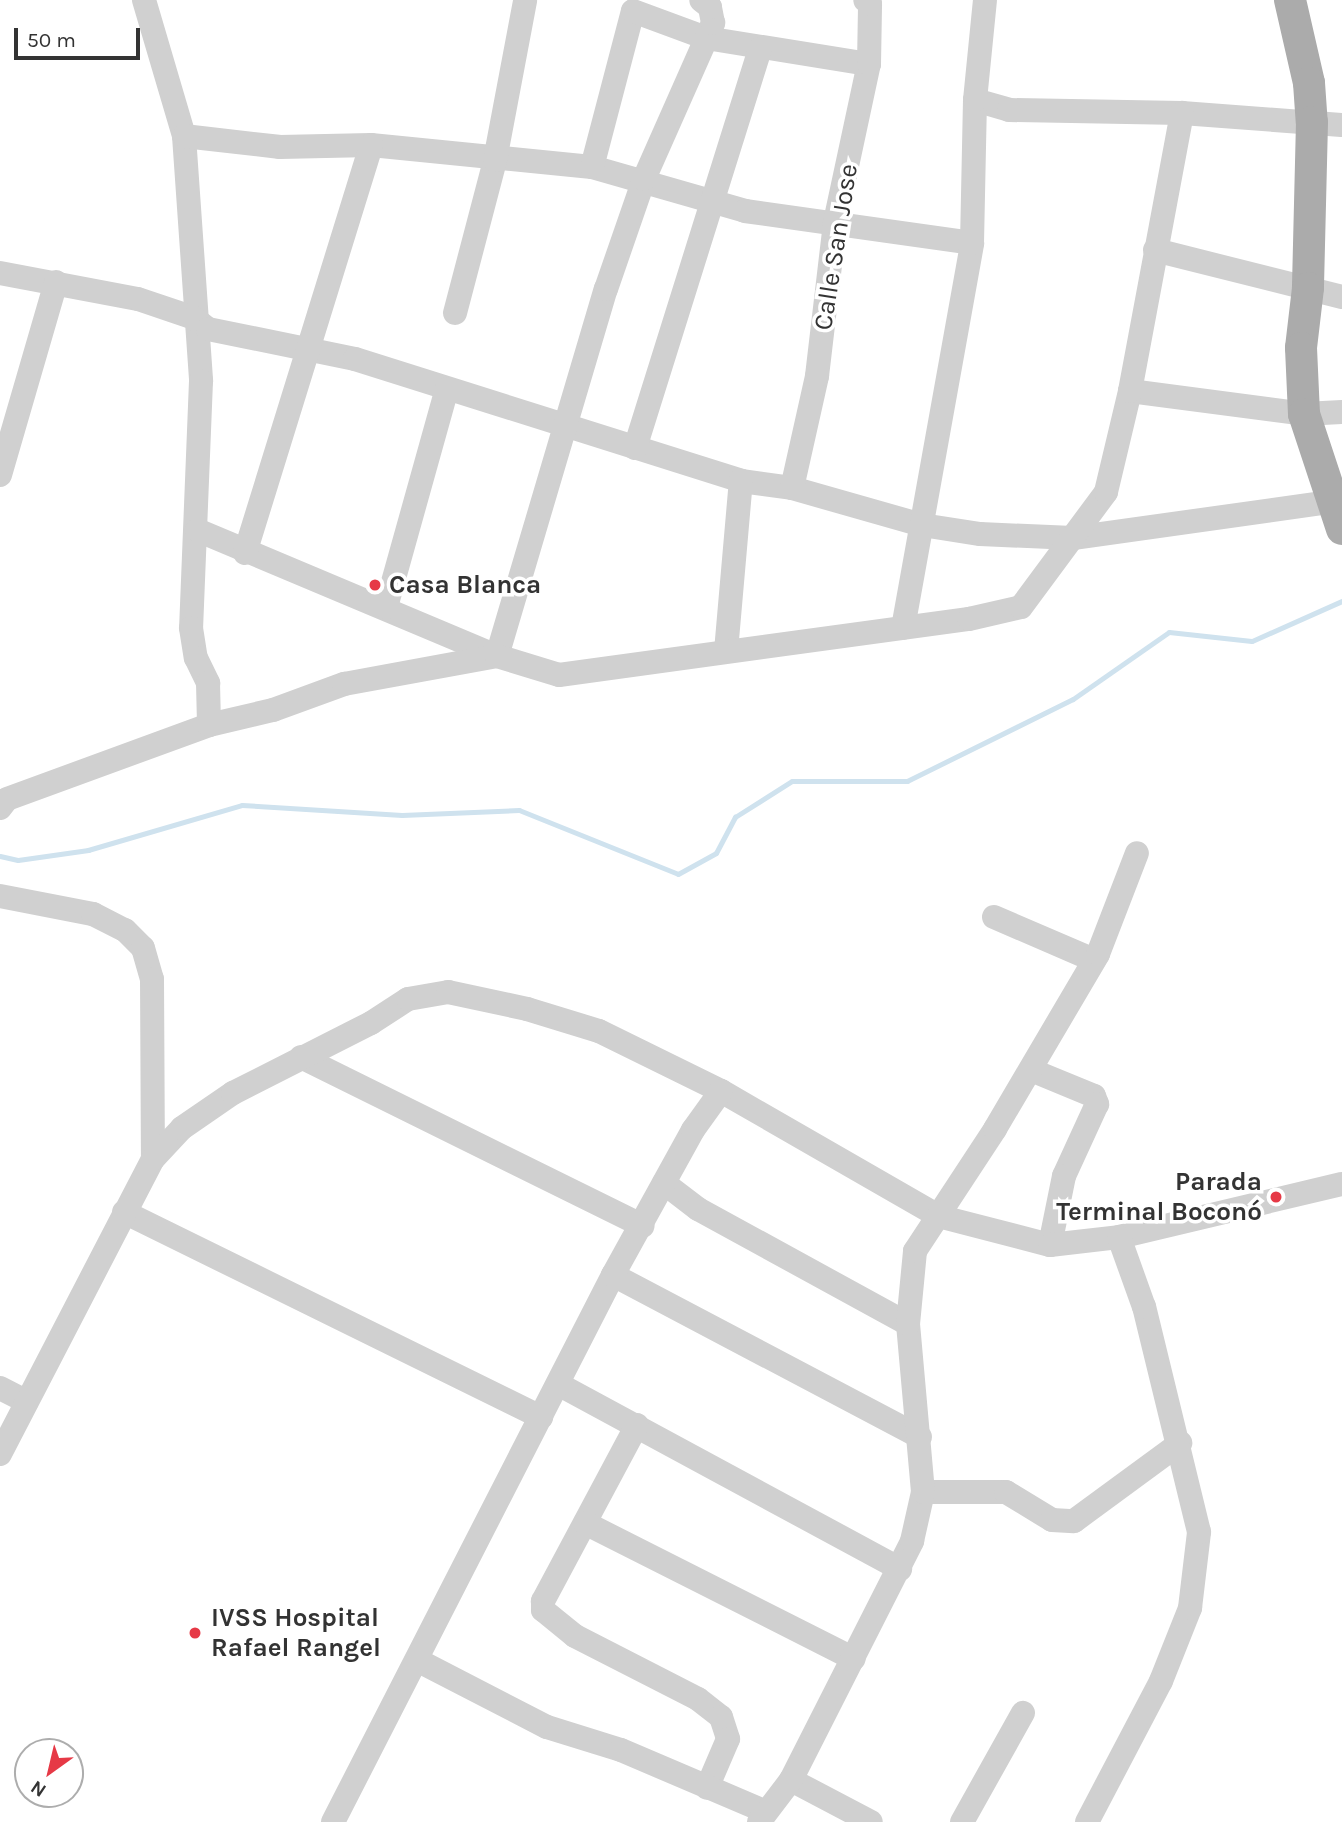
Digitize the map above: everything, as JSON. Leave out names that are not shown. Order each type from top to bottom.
[{"type":"main road","points":[[1290,0],[1309,83],[1327,124],[1301,348],[1304,414],[1339,515]]},
{"type":"street","points":[[144,0],[184,136],[194,318],[201,381],[197,530],[190,586],[191,628],[196,658],[208,684],[209,725]]},
{"type":"street","points":[[497,656],[563,423],[644,179],[714,18],[701,0]]},
{"type":"street","points":[[903,628],[972,243],[975,100],[985,0]]},
{"type":"street","points":[[455,313],[495,160],[525,1]]},
{"type":"street","name":"Calle San Jose","points":[[792,488],[817,376],[835,222],[869,64],[868,2]]},
{"type":"street","points":[[593,167],[633,11],[706,38],[760,49],[869,64]]},
{"type":"street","points":[[635,448],[760,49]]},
{"type":"street","points":[[975,100],[1009,110],[1182,113],[1327,124]]},
{"type":"street","points":[[197,530],[245,553],[386,607],[497,656],[559,675],[903,628],[1021,607],[1106,492],[1130,391],[1182,113]]},
{"type":"street","points":[[184,136],[280,147],[371,145],[495,160],[593,167],[644,179],[744,211],[972,243]]},
{"type":"street","points":[[245,553],[306,347],[371,145]]},
{"type":"street","points":[[1156,250],[1342,297]]},
{"type":"street","points":[[0,273],[138,299],[194,318],[208,329],[306,347],[563,423],[741,481],[792,488],[922,525],[980,534],[1073,538],[1339,515]]},
{"type":"street","points":[[0,475],[56,282]]},
{"type":"street","points":[[386,607],[447,388]]},
{"type":"street","points":[[1130,391],[1304,414],[1342,412]]},
{"type":"street","points":[[726,651],[741,481]]},
{"type":"street","points":[[2,801],[209,725],[273,710],[344,684],[497,656]]},
{"type":"street","points":[[417,1660],[547,1727],[621,1750],[707,1788],[761,1817],[791,1780],[901,1569],[923,1492],[908,1324],[915,1251],[1031,1070],[1094,960],[1126,889],[1137,853]]},
{"type":"street","points":[[0,896],[93,914],[125,930],[143,948],[152,979],[153,1159]]},
{"type":"street","points":[[995,917],[1094,960]]},
{"type":"street","points":[[0,1454],[153,1159],[183,1128],[233,1093],[408,999],[448,992],[527,1009],[599,1031],[721,1091],[938,1216],[1050,1245],[1119,1237],[1342,1184]]},
{"type":"street","points":[[301,1057],[643,1226]]},
{"type":"street","points":[[1031,1070],[1094,1096],[1097,1104],[1065,1176],[1050,1245]]},
{"type":"street","points":[[333,1822],[613,1275],[643,1226],[664,1183],[721,1091]]},
{"type":"street","points":[[664,1183],[698,1209],[908,1324]]},
{"type":"street","points":[[124,1212],[541,1416]]},
{"type":"street","points":[[1087,1822],[1161,1681],[1190,1608],[1199,1532],[1180,1443],[1144,1307],[1119,1237]]},
{"type":"street","points":[[613,1275],[920,1437]]},
{"type":"street","points":[[558,1384],[901,1569]]},
{"type":"street","points":[[0,1388],[27,1402]]},
{"type":"street","points":[[636,1425],[543,1601],[543,1610],[575,1636],[698,1699],[721,1717],[728,1739],[707,1788]]},
{"type":"street","points":[[923,1492],[1006,1492],[1052,1520],[1074,1521],[1180,1443]]},
{"type":"street","points":[[585,1523],[854,1659]]},
{"type":"street","points":[[962,1822],[1023,1713]]},
{"type":"street","points":[[791,1780],[872,1822]]},
{"type":"waterway","points":[[0,856],[18,860],[88,850],[242,805],[402,815],[519,810],[678,874],[716,853],[735,817],[792,781],[907,781],[1073,699],[1169,632],[1252,641],[1342,601]]},
{"type":"place","name":"Casa Blanca","points":[[375,585]]},
{"type":"place","name":"Parada Terminal Boconó","points":[[1276,1197]]},
{"type":"place","name":"IVSS Hospital Rafael Rangel","points":[[195,1633]]}]
